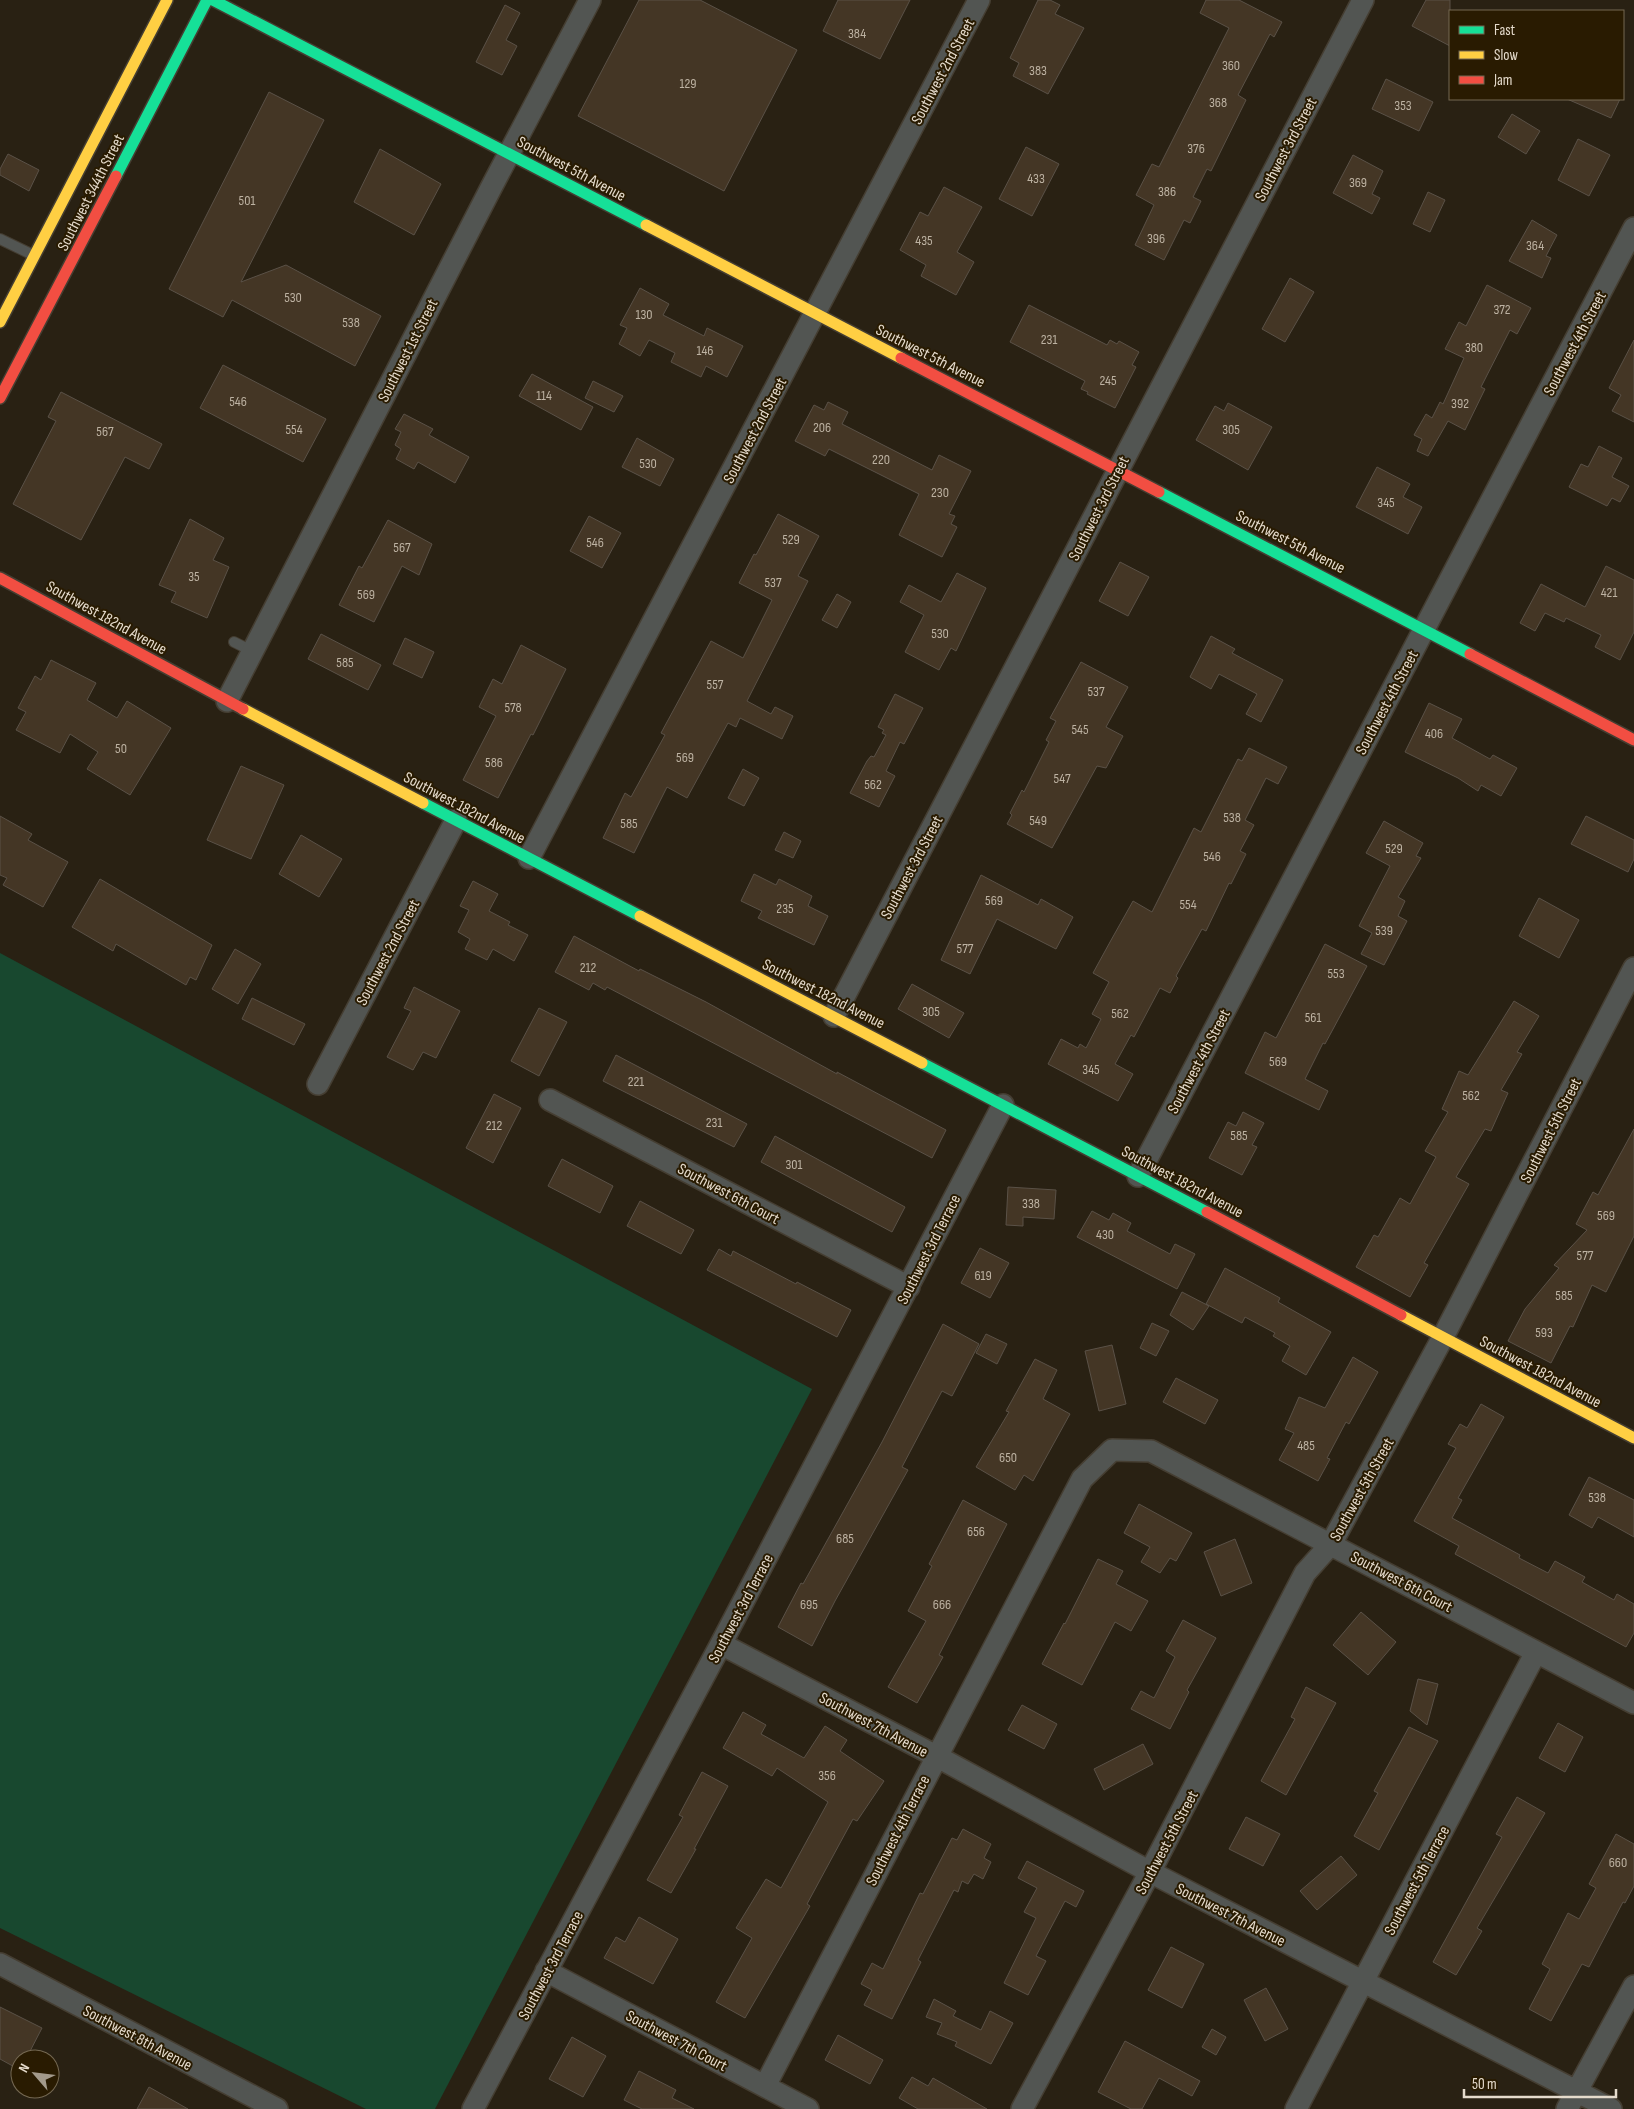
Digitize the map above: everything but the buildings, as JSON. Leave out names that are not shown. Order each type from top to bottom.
[{"type":"street","name":"Southwest 344th Street","points":[[0,322],[167,0]]},
{"type":"street","name":"Southwest 344th Street","points":[[0,398],[207,0]]},
{"type":"street","name":"Southwest 5th Avenue","points":[[213,0],[1634,740]]},
{"type":"street","name":"Southwest 1st Street","points":[[227,701],[243,646],[509,154],[590,0]]},
{"type":"street","name":"Southwest 2nd Street","points":[[528,858],[979,0]]},
{"type":"street","name":"Southwest 3rd Street","points":[[834,1016],[1363,0]]},
{"type":"street","name":"Southwest 4th Street","points":[[1138,1176],[1634,228]]},
{"type":"street","name":"Southwest 182nd Avenue","points":[[0,578],[227,701],[834,1016],[1634,1438]]},
{"type":"street","name":"Southwest 2nd Street","points":[[318,1084],[456,820]]},
{"type":"street","name":"Southwest 5th Street","points":[[1022,2109],[1150,1872],[1305,1573],[1331,1544],[1443,1337],[1634,968]]},
{"type":"street","name":"Southwest 6th Court","points":[[550,1100],[909,1287]]},
{"type":"street","name":"Southwest 3rd Terrace","points":[[473,2109],[721,1644],[1003,1105]]},
{"type":"street","name":"Southwest 6th Court","points":[[1112,1450],[1151,1450],[1634,1703]]},
{"type":"street","name":"Southwest 4th Terrace","points":[[764,2086],[1082,1479],[1112,1450]]},
{"type":"street","name":"Southwest 7th Avenue","points":[[721,1644],[936,1756],[1150,1872],[1363,1981],[1572,2100],[1611,2109]]},
{"type":"street","name":"Southwest 5th Terrace","points":[[1296,2109],[1536,1652]]},
{"type":"street","name":"Southwest 8th Avenue","points":[[0,1964],[273,2108]]},
{"type":"street","name":"Southwest 7th Court","points":[[546,1971],[808,2109]]},
{"type":"street","points":[[1572,2100],[1634,1986]]},
{"type":"lane","points":[[0,239],[34,256]]},
{"type":"green space","points":[[0,953],[812,1389],[435,2109],[366,2109],[0,1928]]},
{"type":"traffic: fast","points":[[116,176],[207,0]]},
{"type":"traffic: fast","points":[[213,0],[646,225]]},
{"type":"traffic: fast","points":[[1159,492],[1470,654]]},
{"type":"traffic: fast","points":[[423,803],[640,916]]},
{"type":"traffic: fast","points":[[922,1063],[1207,1212]]},
{"type":"traffic: slow","points":[[0,322],[167,0]]},
{"type":"traffic: slow","points":[[646,225],[901,358]]},
{"type":"traffic: slow","points":[[243,709],[423,803]]},
{"type":"traffic: slow","points":[[640,916],[922,1063]]},
{"type":"traffic: slow","points":[[1401,1315],[1634,1438]]},
{"type":"traffic: jam","points":[[0,398],[116,176]]},
{"type":"traffic: jam","points":[[901,358],[1159,492]]},
{"type":"traffic: jam","points":[[0,578],[243,709]]},
{"type":"traffic: jam","points":[[1470,654],[1634,740]]},
{"type":"traffic: jam","points":[[1207,1212],[1401,1315]]}]
